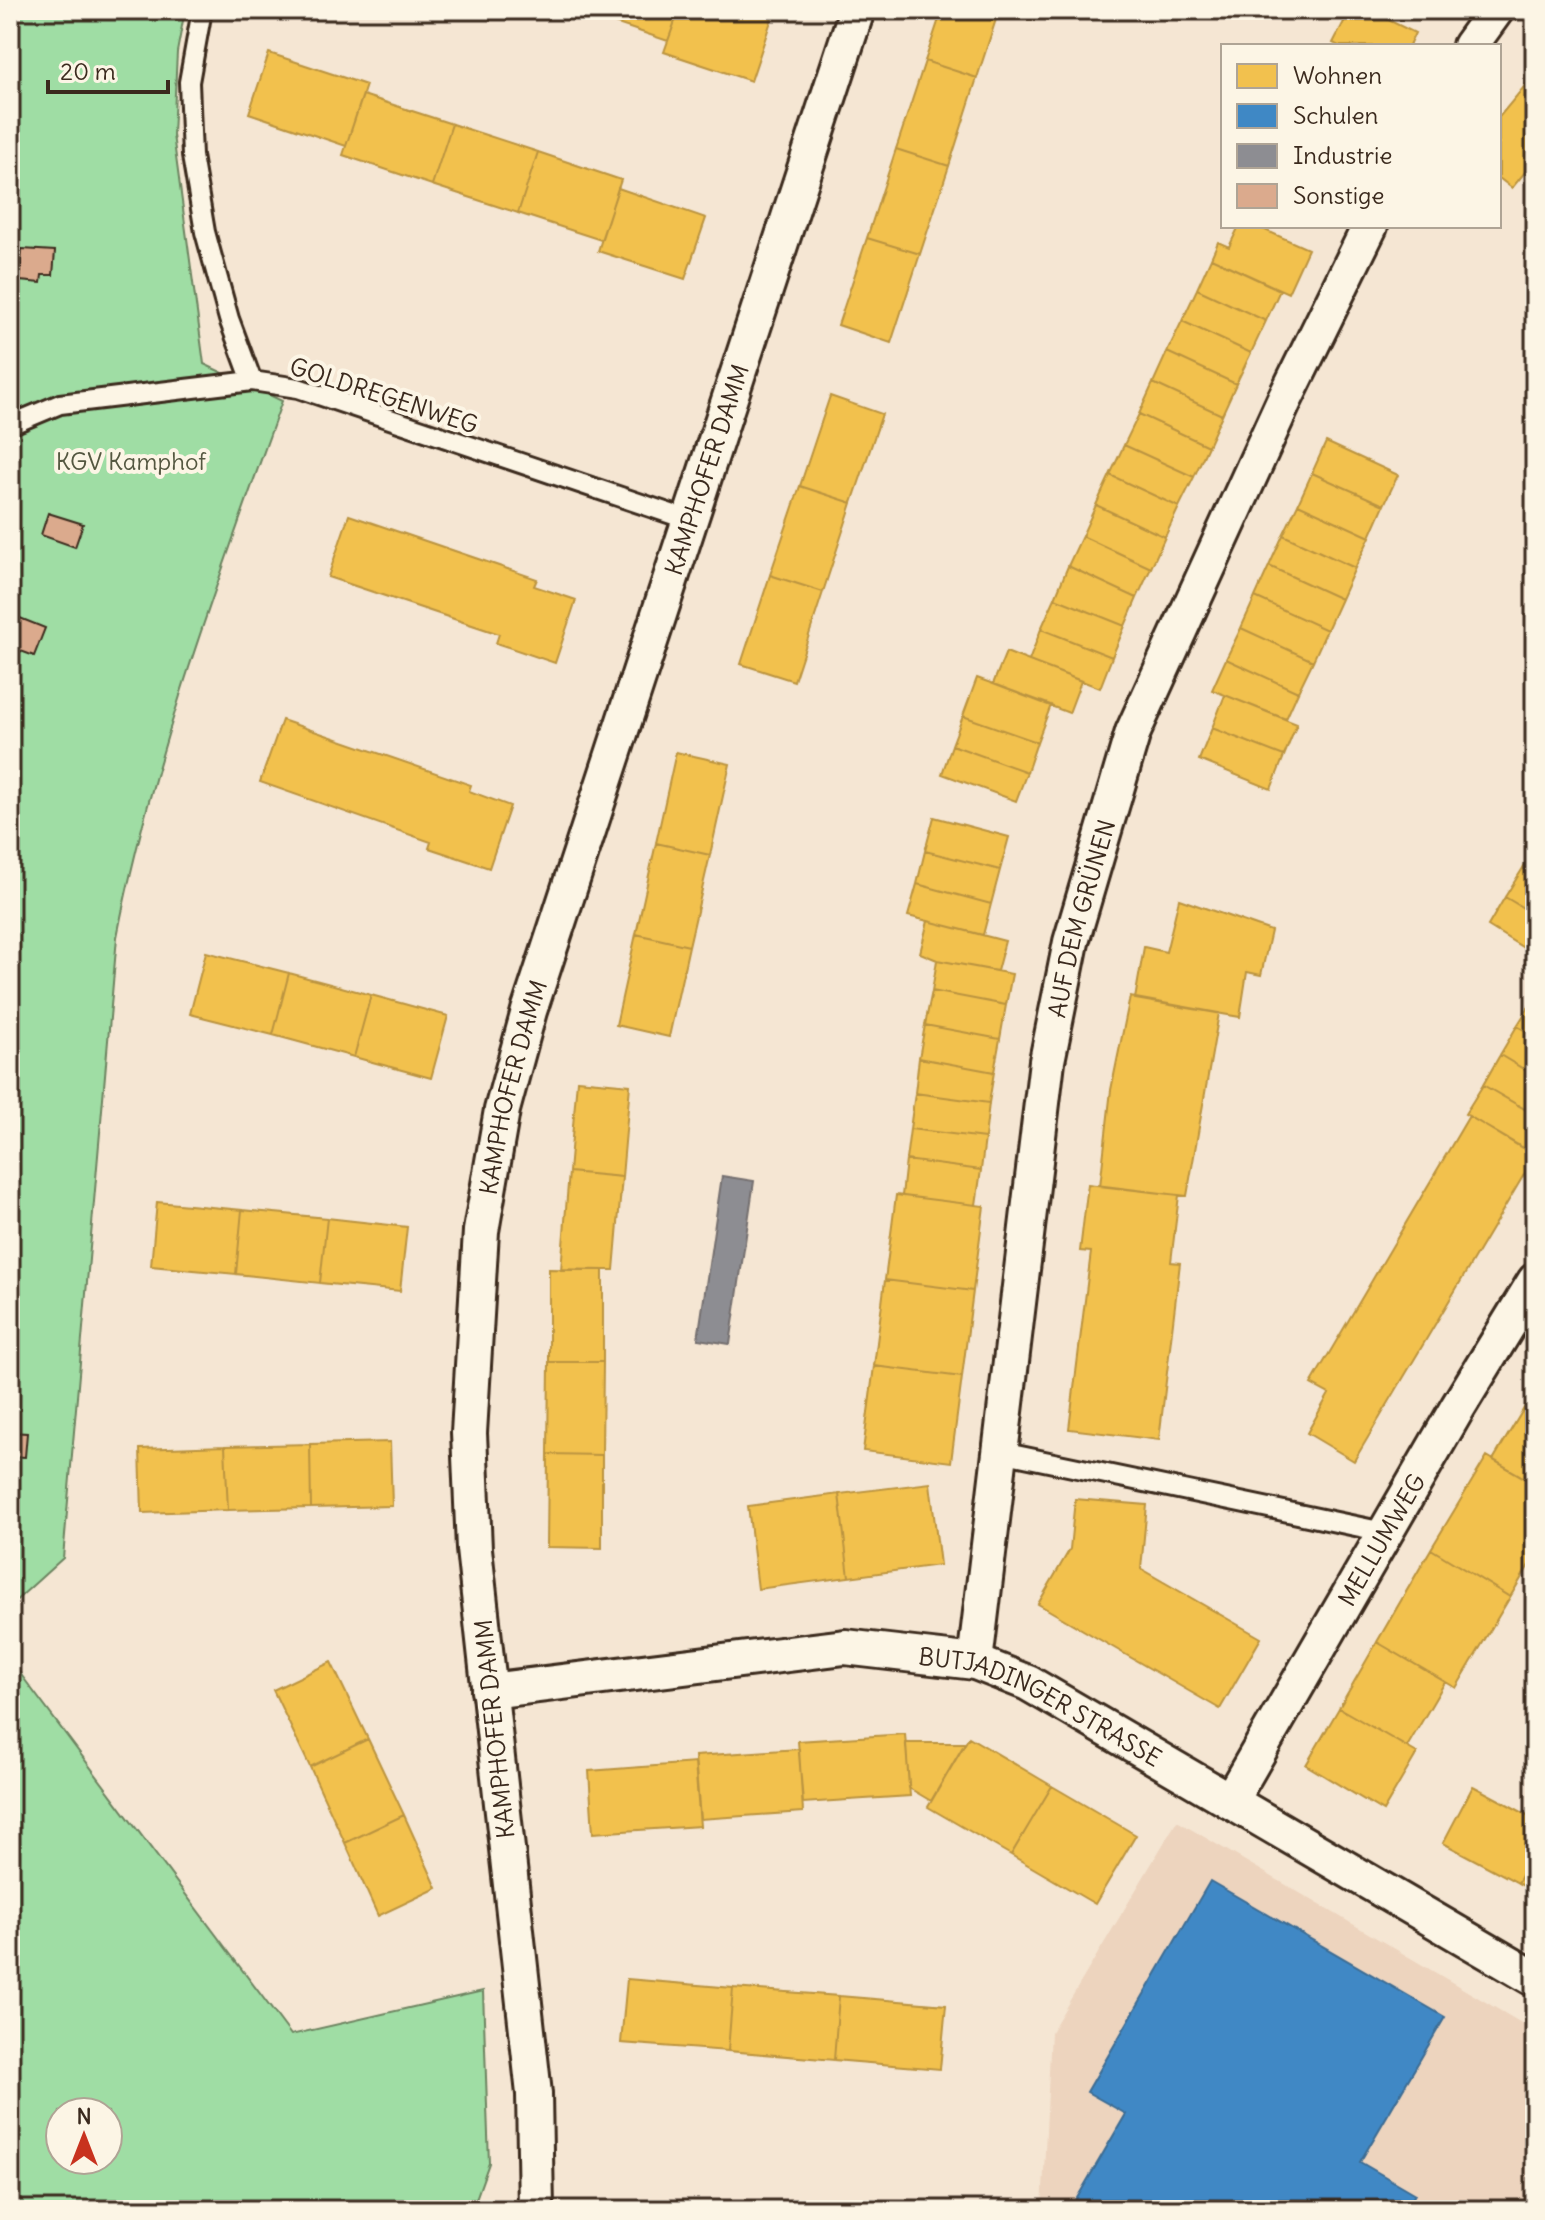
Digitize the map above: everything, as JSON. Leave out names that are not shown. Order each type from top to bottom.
[{"type":"street","name":"KAMPHOFER DAMM","points":[[536,2210],[534,2094],[474,1549],[469,1433],[481,1231],[502,1110],[529,1011],[857,10]]},
{"type":"street","points":[[1471,44],[1496,10]]},
{"type":"street","name":"AUF DEM GRÜNEN","points":[[975,1662],[1047,1061],[1071,942],[1133,732],[1284,401],[1369,228]]},
{"type":"street","name":"MELLUMWEG","points":[[1230,1801],[1384,1532],[1535,1281]]},
{"type":"street","name":"BUTJADINGER STRASSE","points":[[489,1691],[845,1647],[975,1662],[1028,1683],[1535,1979]]},
{"type":"lane","points":[[202,10],[189,82],[192,156],[205,232],[229,319],[252,381]]},
{"type":"lane","name":"GOLDREGENWEG","points":[[10,425],[60,404],[252,381],[298,388],[689,520]]},
{"type":"lane","points":[[1001,1452],[1384,1532]]},
{"type":"shaded area","points":[[1177,1821],[1535,2031],[1535,2210],[1042,2210],[1051,2032]]},
{"type":"green space","name":"KGV Kamphof","points":[[10,10],[185,10],[177,52],[173,135],[204,364],[282,401],[189,666],[132,868],[117,937],[63,1558],[10,1606]]},
{"type":"green space","points":[[10,1660],[291,2035],[483,1991],[489,2163],[472,2210],[10,2210]]},
{"type":"building: Wohnen","points":[[586,10],[679,10],[668,41],[585,13]]},
{"type":"building: Wohnen","points":[[679,10],[748,10],[772,18],[751,81],[664,52]]},
{"type":"building: Wohnen","points":[[942,10],[999,10],[977,78],[925,61]]},
{"type":"building: Wohnen","points":[[1350,10],[1368,10],[1415,33],[1410,44],[1333,43]]},
{"type":"building: Wohnen","points":[[269,53],[366,85],[346,146],[249,113]]},
{"type":"building: Wohnen","points":[[925,61],[977,78],[949,166],[896,149]]},
{"type":"building: Wohnen","points":[[1529,81],[1535,86],[1535,160],[1512,188],[1501,180],[1501,115]]},
{"type":"building: Wohnen","points":[[363,95],[452,124],[432,185],[343,155]]},
{"type":"building: Wohnen","points":[[452,124],[538,152],[518,213],[432,185]]},
{"type":"building: Wohnen","points":[[896,149],[949,166],[920,254],[867,238]]},
{"type":"building: Wohnen","points":[[538,152],[621,180],[601,240],[518,213]]},
{"type":"building: Wohnen","points":[[618,188],[706,218],[685,279],[598,251]]},
{"type":"building: Wohnen","points":[[1238,228],[1261,228],[1308,249],[1288,293],[1211,258],[1218,242],[1229,247]]},
{"type":"building: Wohnen","points":[[867,238],[920,254],[891,343],[838,325]]},
{"type":"building: Wohnen","points":[[1211,258],[1280,290],[1266,321],[1197,289]]},
{"type":"building: Wohnen","points":[[1197,289],[1266,321],[1251,353],[1182,321]]},
{"type":"building: Wohnen","points":[[1182,321],[1251,353],[1236,384],[1167,352]]},
{"type":"building: Wohnen","points":[[1167,352],[1236,384],[1222,415],[1153,383]]},
{"type":"building: Wohnen","points":[[1153,383],[1222,415],[1208,446],[1139,414]]},
{"type":"building: Wohnen","points":[[830,396],[882,414],[852,503],[800,486]]},
{"type":"building: Wohnen","points":[[1139,414],[1208,446],[1194,477],[1124,445]]},
{"type":"building: Wohnen","points":[[1326,442],[1398,475],[1384,505],[1312,473]]},
{"type":"building: Wohnen","points":[[1124,445],[1194,477],[1179,507],[1110,475]]},
{"type":"building: Wohnen","points":[[1312,473],[1384,505],[1370,537],[1298,504]]},
{"type":"building: Wohnen","points":[[1110,475],[1179,507],[1165,537],[1096,505]]},
{"type":"building: Wohnen","points":[[800,486],[852,503],[823,592],[770,575]]},
{"type":"building: Wohnen","points":[[1298,504],[1370,537],[1355,568],[1283,535]]},
{"type":"building: Wohnen","points":[[1096,505],[1165,537],[1151,568],[1082,536]]},
{"type":"building: Wohnen","points":[[349,515],[537,579],[534,586],[576,600],[555,663],[496,643],[499,634],[328,577]]},
{"type":"building: Wohnen","points":[[1283,535],[1355,568],[1341,599],[1269,566]]},
{"type":"building: Wohnen","points":[[1082,536],[1151,568],[1137,598],[1068,566]]},
{"type":"building: Wohnen","points":[[1068,566],[1137,598],[1125,626],[1055,598]]},
{"type":"building: Wohnen","points":[[1269,566],[1341,599],[1327,630],[1255,597]]},
{"type":"building: Wohnen","points":[[770,575],[823,592],[794,681],[741,664]]},
{"type":"building: Wohnen","points":[[1255,597],[1327,630],[1313,661],[1241,628]]},
{"type":"building: Wohnen","points":[[1055,598],[1125,626],[1112,657],[1041,629]]},
{"type":"building: Wohnen","points":[[1241,628],[1313,661],[1298,692],[1226,659]]},
{"type":"building: Wohnen","points":[[1041,629],[1112,657],[1100,688],[1029,661]]},
{"type":"building: Wohnen","points":[[1006,652],[1081,681],[1069,713],[993,684]]},
{"type":"building: Wohnen","points":[[1226,659],[1298,692],[1286,719],[1212,690]]},
{"type":"building: Wohnen","points":[[977,678],[1051,705],[1037,742],[963,716]]},
{"type":"building: Wohnen","points":[[1225,695],[1297,724],[1284,756],[1212,728]]},
{"type":"building: Wohnen","points":[[963,716],[1037,742],[1027,772],[952,745]]},
{"type":"building: Wohnen","points":[[282,720],[471,785],[469,791],[510,806],[489,868],[429,848],[431,842],[260,782]]},
{"type":"building: Wohnen","points":[[1212,728],[1284,756],[1271,789],[1199,760]]},
{"type":"building: Wohnen","points":[[952,745],[1027,772],[1016,801],[942,774]]},
{"type":"building: Wohnen","points":[[676,752],[730,764],[710,855],[656,843]]},
{"type":"building: Wohnen","points":[[934,817],[1009,837],[1000,870],[925,851]]},
{"type":"building: Wohnen","points":[[656,843],[710,855],[689,946],[636,934]]},
{"type":"building: Wohnen","points":[[1535,848],[1535,875],[1523,868]]},
{"type":"building: Wohnen","points":[[925,851],[1000,870],[991,904],[917,884]]},
{"type":"building: Wohnen","points":[[1523,868],[1535,875],[1535,915],[1505,897]]},
{"type":"building: Wohnen","points":[[917,884],[991,904],[983,935],[908,916]]},
{"type":"building: Wohnen","points":[[1505,897],[1535,915],[1535,955],[1488,926]]},
{"type":"building: Wohnen","points":[[1179,899],[1271,931],[1261,975],[1247,972],[1240,1017],[1135,999],[1144,947],[1166,952]]},
{"type":"building: Wohnen","points":[[928,921],[1005,941],[997,971],[937,960],[920,953]]},
{"type":"building: Wohnen","points":[[636,934],[689,946],[669,1037],[616,1025]]},
{"type":"building: Wohnen","points":[[206,952],[289,973],[273,1035],[190,1014]]},
{"type":"building: Wohnen","points":[[937,960],[1012,974],[1006,1005],[932,991]]},
{"type":"building: Wohnen","points":[[289,973],[371,995],[354,1057],[273,1035]]},
{"type":"building: Wohnen","points":[[932,991],[1006,1005],[1000,1039],[925,1025]]},
{"type":"building: Wohnen","points":[[371,995],[448,1016],[431,1078],[354,1057]]},
{"type":"building: Wohnen","points":[[1130,997],[1219,1013],[1187,1196],[1100,1186],[1111,1090]]},
{"type":"building: Wohnen","points":[[1535,997],[1535,1036],[1517,1026]]},
{"type":"building: Wohnen","points":[[925,1025],[1000,1039],[994,1072],[919,1058]]},
{"type":"building: Wohnen","points":[[1517,1026],[1535,1036],[1535,1076],[1500,1055]]},
{"type":"building: Wohnen","points":[[1500,1055],[1535,1076],[1535,1115],[1483,1085]]},
{"type":"building: Wohnen","points":[[919,1058],[994,1072],[989,1103],[915,1093]]},
{"type":"building: Wohnen","points":[[577,1080],[630,1085],[622,1177],[569,1172]]},
{"type":"building: Wohnen","points":[[1483,1085],[1535,1115],[1535,1155],[1465,1114]]},
{"type":"building: Wohnen","points":[[915,1093],[989,1103],[985,1138],[910,1129]]},
{"type":"building: Wohnen","points":[[1469,1116],[1535,1156],[1354,1461],[1307,1433],[1329,1394],[1311,1384]]},
{"type":"building: Wohnen","points":[[910,1129],[985,1138],[981,1170],[906,1160]]},
{"type":"building: Wohnen","points":[[906,1160],[981,1170],[976,1205],[902,1196]]},
{"type":"building: Wohnen","points":[[569,1172],[622,1177],[614,1270],[561,1270]]},
{"type":"building: Wohnen","points":[[1088,1184],[1179,1195],[1171,1262],[1180,1263],[1159,1440],[1069,1429],[1091,1252],[1080,1251]]},
{"type":"building: Wohnen","points":[[896,1195],[984,1206],[973,1291],[885,1280]]},
{"type":"building: Wohnen","points":[[157,1202],[242,1210],[236,1274],[151,1266]]},
{"type":"building: Wohnen","points":[[242,1210],[327,1218],[320,1283],[236,1274]]},
{"type":"building: Wohnen","points":[[327,1218],[407,1227],[400,1291],[320,1283]]},
{"type":"building: Wohnen","points":[[549,1269],[603,1270],[603,1362],[549,1362]]},
{"type":"building: Wohnen","points":[[885,1280],[973,1291],[962,1377],[874,1366]]},
{"type":"building: Wohnen","points":[[549,1362],[603,1362],[602,1455],[548,1454]]},
{"type":"building: Wohnen","points":[[874,1366],[962,1377],[951,1462],[863,1451]]},
{"type":"building: Wohnen","points":[[1535,1390],[1535,1484],[1493,1460]]},
{"type":"building: Wohnen","points":[[390,1442],[392,1506],[311,1508],[310,1444]]},
{"type":"building: Wohnen","points":[[310,1444],[311,1508],[228,1510],[225,1446]]},
{"type":"building: Wohnen","points":[[225,1446],[228,1510],[142,1513],[140,1449]]},
{"type":"building: Wohnen","points":[[548,1454],[602,1455],[602,1548],[547,1547]]},
{"type":"building: Wohnen","points":[[1487,1456],[1535,1484],[1535,1555],[1510,1597],[1431,1549]]},
{"type":"building: Wohnen","points":[[930,1483],[940,1565],[849,1577],[839,1494]]},
{"type":"building: Wohnen","points":[[839,1494],[849,1577],[758,1589],[748,1506]]},
{"type":"building: Wohnen","points":[[1075,1499],[1147,1505],[1141,1569],[1261,1638],[1220,1709],[1038,1604],[1070,1549]]},
{"type":"building: Wohnen","points":[[1431,1549],[1510,1597],[1456,1688],[1377,1642]]},
{"type":"building: Wohnen","points":[[1377,1642],[1445,1682],[1407,1747],[1339,1708]]},
{"type":"building: Wohnen","points":[[331,1662],[368,1739],[310,1767],[273,1690]]},
{"type":"building: Wohnen","points":[[1339,1708],[1417,1753],[1383,1811],[1306,1765]]},
{"type":"building: Wohnen","points":[[905,1734],[910,1796],[803,1803],[798,1741]]},
{"type":"building: Wohnen","points":[[969,1737],[1052,1786],[1011,1855],[928,1807]]},
{"type":"building: Wohnen","points":[[368,1739],[404,1815],[345,1843],[310,1767]]},
{"type":"building: Wohnen","points":[[906,1743],[965,1743],[931,1801],[909,1788]]},
{"type":"building: Wohnen","points":[[799,1749],[803,1812],[700,1819],[695,1756]]},
{"type":"building: Wohnen","points":[[695,1763],[700,1826],[593,1833],[589,1771]]},
{"type":"building: Wohnen","points":[[1052,1786],[1136,1835],[1095,1904],[1011,1855]]},
{"type":"building: Wohnen","points":[[1473,1786],[1535,1819],[1535,1851],[1518,1883],[1443,1843]]},
{"type":"building: Wohnen","points":[[404,1815],[437,1888],[378,1916],[345,1843]]},
{"type":"building: Wohnen","points":[[1535,1851],[1535,1892],[1518,1883]]},
{"type":"building: Wohnen","points":[[627,1979],[733,1988],[728,2051],[621,2043]]},
{"type":"building: Wohnen","points":[[733,1988],[839,1996],[834,2060],[728,2051]]},
{"type":"building: Wohnen","points":[[839,1996],[946,2005],[940,2069],[834,2060]]},
{"type":"building: Wohnen","points":[[653,2203],[755,2210],[653,2210]]},
{"type":"building: Schulen","points":[[1210,1881],[1445,2017],[1360,2162],[1415,2194],[1406,2210],[1070,2210],[1126,2114],[1087,2092]]},
{"type":"building: Industrie","points":[[722,1176],[754,1181],[730,1344],[698,1339]]},
{"type":"building: Sonstige","points":[[22,249],[55,251],[53,275],[42,275],[41,283],[20,281]]},
{"type":"building: Sonstige","points":[[48,513],[83,524],[75,547],[41,535]]},
{"type":"building: Sonstige","points":[[10,614],[45,628],[34,656],[10,647]]},
{"type":"building: Sonstige","points":[[10,1432],[27,1433],[25,1457],[10,1456]]}]
